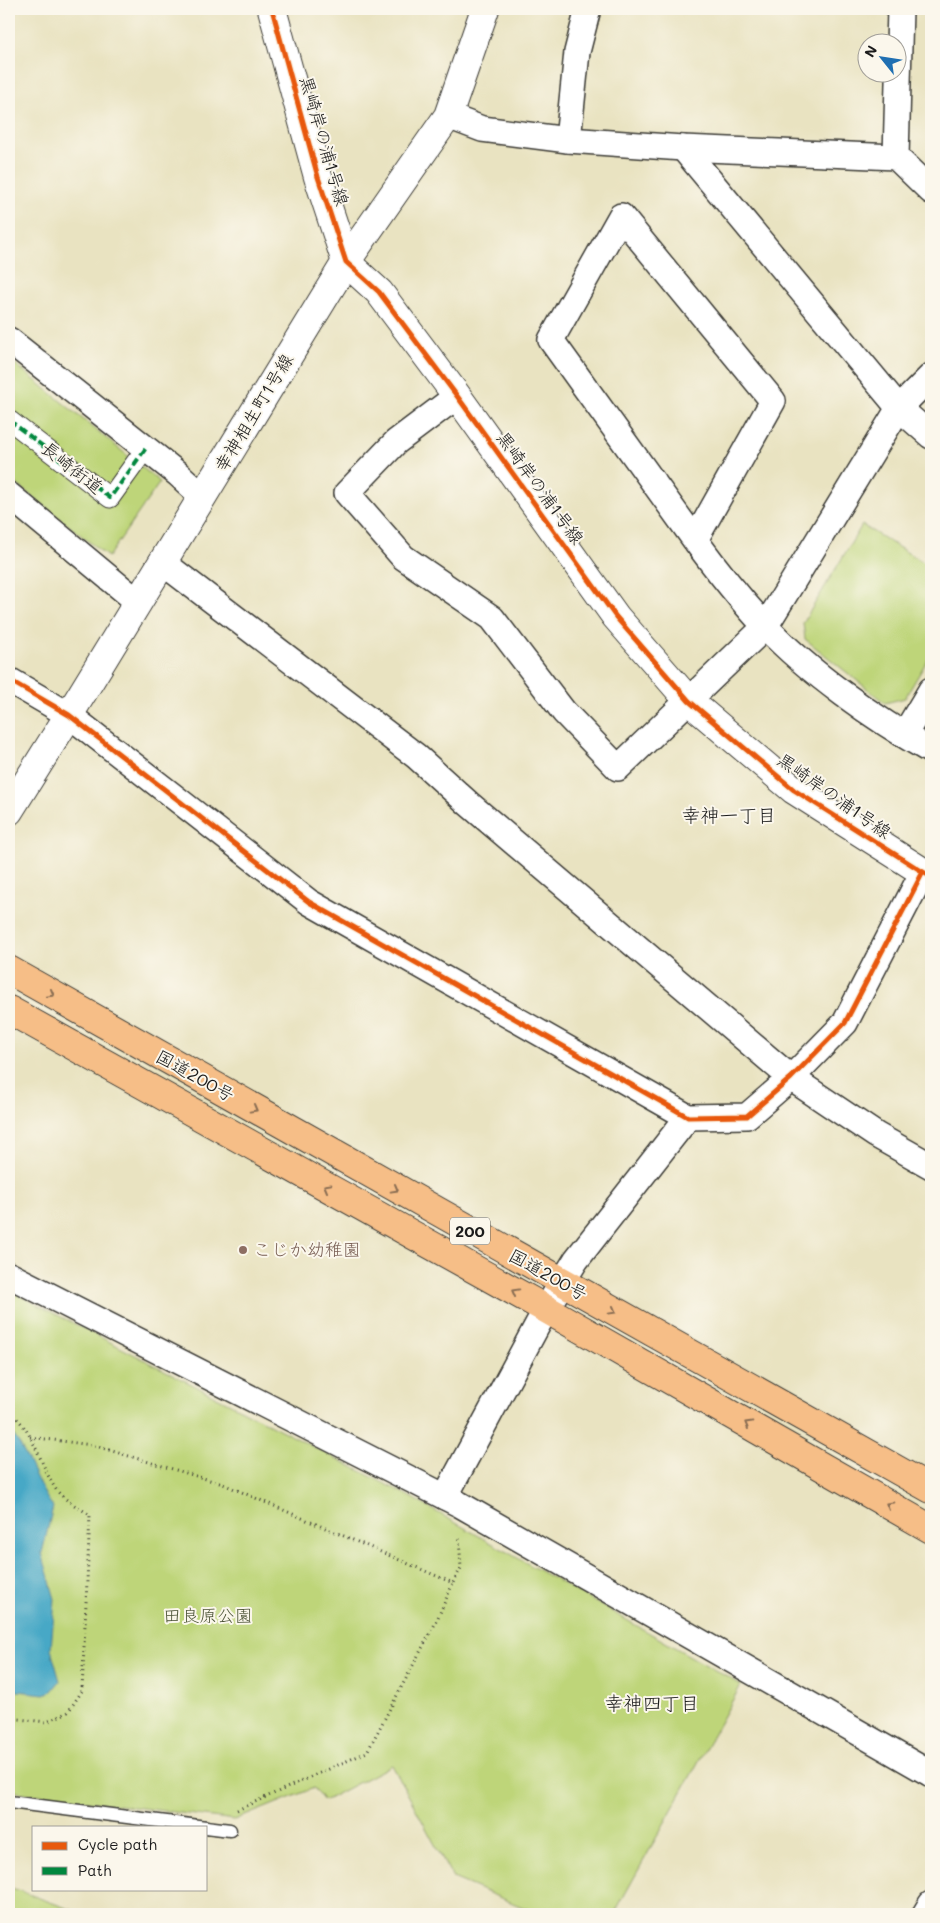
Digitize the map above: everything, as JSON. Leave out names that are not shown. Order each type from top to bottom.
[{"type":"highway","name":"国道200号","points":[[9,970],[931,1489]]},
{"type":"highway","name":"国道200号","points":[[9,1010],[546,1309],[931,1529]]},
{"type":"street","name":"黒崎岸の浦1号線","points":[[272,9],[318,177],[346,262],[379,292],[457,396],[616,617],[689,701],[794,790],[927,874]]},
{"type":"street","name":"幸神相生町1号線","points":[[9,811],[70,716],[346,262],[448,116],[485,9]]},
{"type":"street","points":[[568,140],[577,52],[588,9]]},
{"type":"street","points":[[896,157],[900,9]]},
{"type":"street","points":[[448,116],[482,129],[568,140],[683,148],[896,157],[931,191]]},
{"type":"street","points":[[683,148],[899,408],[931,436]]},
{"type":"street","points":[[695,540],[773,401],[621,216],[551,340],[695,540],[766,627],[818,675],[904,735],[931,751]]},
{"type":"street","points":[[9,340],[146,448],[203,497]]},
{"type":"street","points":[[457,396],[396,442],[347,493],[403,557],[492,618],[564,712],[618,768],[766,627],[899,408],[931,376]]},
{"type":"street","name":"長崎街道","points":[[9,420],[110,498],[146,448]]},
{"type":"street","points":[[9,495],[138,602]]},
{"type":"street","points":[[162,562],[416,756],[469,804],[791,1078],[876,1135],[931,1166]]},
{"type":"street","points":[[9,680],[70,716],[309,902],[688,1117],[747,1116],[791,1078],[845,1023],[927,874]]},
{"type":"street","points":[[904,735],[931,690]]},
{"type":"street","points":[[452,1501],[546,1309],[576,1260],[688,1117]]},
{"type":"street","points":[[9,1275],[452,1501],[931,1774]]},
{"type":"street","points":[[925,1914],[931,1904]]},
{"type":"lane","points":[[9,1802],[198,1826]]},
{"type":"lane","points":[[208,1827],[230,1830]]},
{"type":"path","points":[[9,921],[11,929],[9,932]]},
{"type":"path","points":[[9,1413],[15,1416],[30,1437],[58,1492],[90,1516],[82,1691],[68,1712],[47,1722],[9,1718]]},
{"type":"path","points":[[30,1437],[92,1445],[223,1484],[453,1584]]},
{"type":"path","points":[[228,1813],[367,1752],[436,1622],[461,1568],[452,1501]]},
{"type":"green space","points":[[9,359],[160,482],[108,557],[9,478]]},
{"type":"green space","points":[[862,525],[931,567],[931,654],[905,698],[885,703],[805,639],[803,623]]},
{"type":"green space","name":"田良原公園","points":[[9,1290],[405,1494],[741,1685],[614,1914],[539,1914],[453,1878],[392,1765],[324,1801],[314,1788],[235,1820],[9,1791]]},
{"type":"green space","points":[[9,1887],[83,1914],[9,1914]]},
{"type":"water","points":[[9,1429],[16,1438],[41,1488],[53,1507],[42,1553],[55,1599],[51,1649],[60,1681],[52,1691],[44,1694],[9,1690]]},
{"type":"marked path","points":[[9,420],[110,498],[146,448]]},
{"type":"cycle path","points":[[272,9],[318,177],[346,262],[379,292],[457,396],[616,617],[689,701],[794,790],[931,877]]},
{"type":"cycle path","points":[[9,680],[69,715],[309,902],[688,1117],[747,1116],[791,1078],[845,1023],[923,872]]},
{"type":"place","name":"こじか幼稚園","points":[[243,1250]]},
{"type":"district","name":"幸神一丁目","points":[[729,815]]},
{"type":"district","name":"幸神四丁目","points":[[652,1703]]}]
